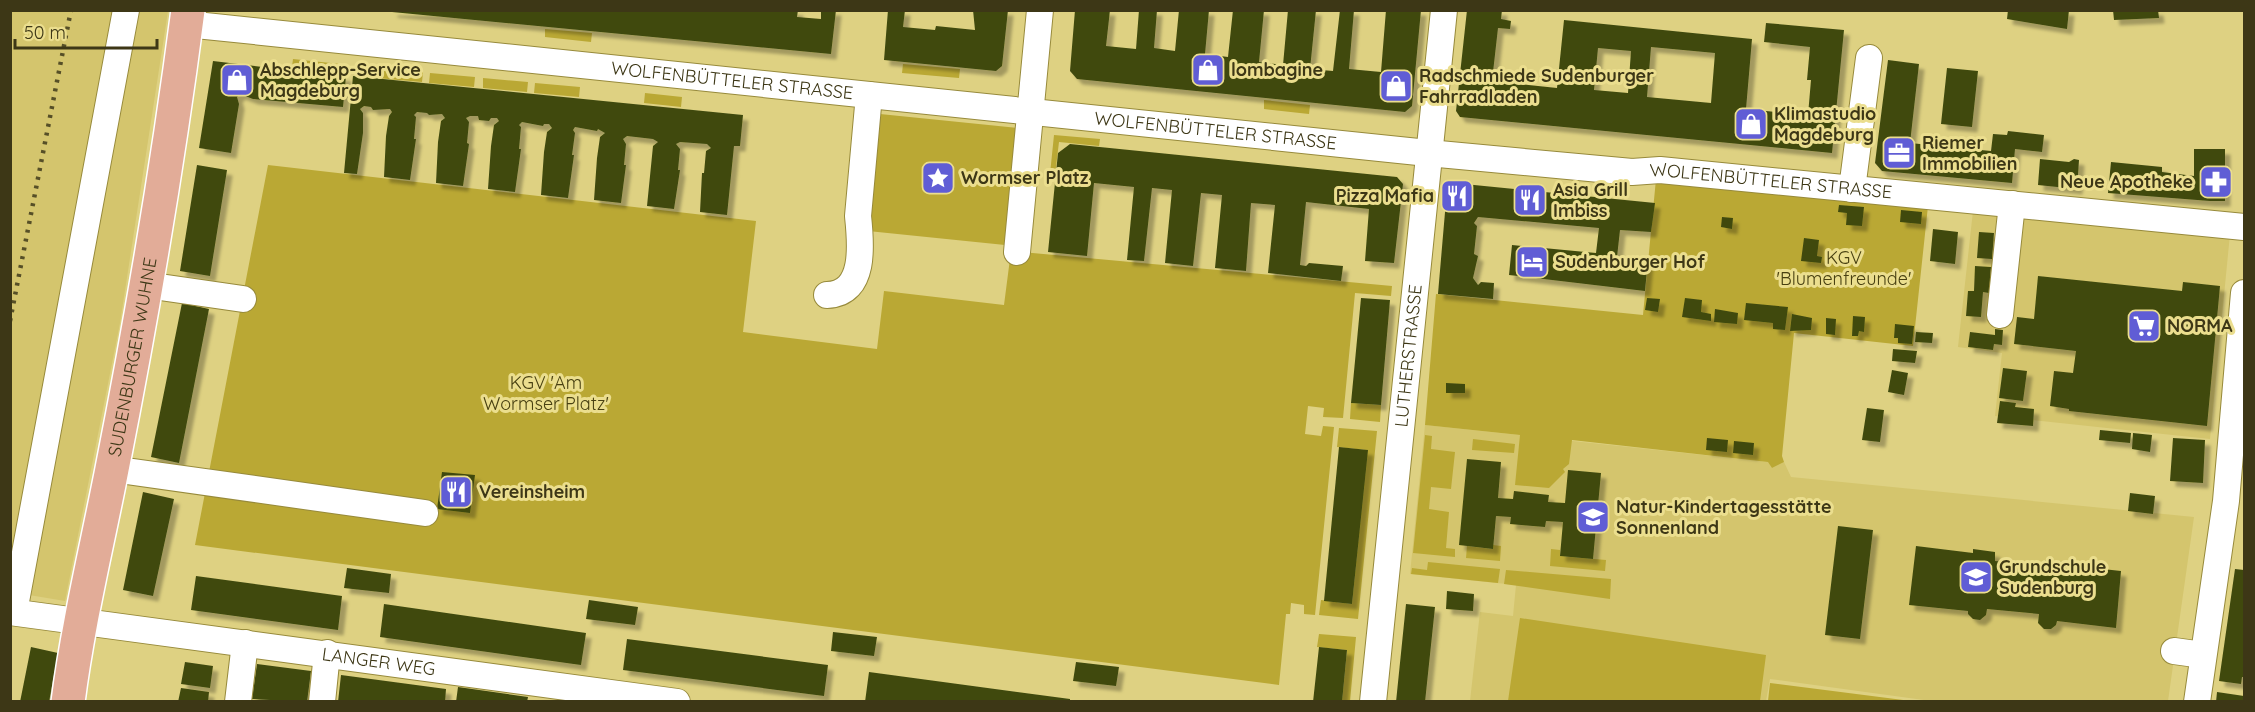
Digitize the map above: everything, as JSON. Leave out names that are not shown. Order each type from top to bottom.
[{"type":"main road","name":"SUDENBURGER WUHNE","points":[[68,702],[80,621],[112,469],[146,285],[187,17]]},
{"type":"street","points":[[12,612],[126,10]]},
{"type":"street","points":[[1017,252],[1040,10]]},
{"type":"street","name":"LUTHERSTRASSE","points":[[1373,702],[1444,10]]},
{"type":"street","name":"WOLFENBÜTTELER STRASSE","points":[[187,17],[869,94],[1428,153],[1632,172],[1660,170],[2244,227]]},
{"type":"street","points":[[1852,189],[1869,58]]},
{"type":"street","points":[[827,295],[838,295],[849,289],[856,278],[860,234],[858,216],[869,94]]},
{"type":"street","points":[[2000,315],[2012,204]]},
{"type":"street","points":[[146,285],[243,299]]},
{"type":"street","points":[[2196,702],[2203,655],[2235,502],[2238,381],[2244,293]]},
{"type":"street","points":[[112,469],[425,513]]},
{"type":"street","name":"LANGER WEG","points":[[12,612],[677,702]]},
{"type":"street","points":[[238,702],[245,643]]},
{"type":"street","points":[[2174,651],[2203,655]]},
{"type":"street","points":[[322,702],[327,653]]},
{"type":"shaded area","points":[[10,11],[168,11],[120,323],[65,601],[11,592]]},
{"type":"shaded area","points":[[1973,211],[2230,234],[2210,439],[1995,416],[2002,353],[1958,347]]},
{"type":"shaded area","name":"Grundschule Sudenburg","points":[[1425,425],[1769,462],[1772,468],[1784,462],[1791,477],[2194,517],[2168,701],[1931,701],[1770,679],[1766,701],[1470,701],[1480,612],[1513,616],[1516,585],[1410,574]]},
{"type":"green space","points":[[545,29],[592,33],[591,42],[545,37]]},
{"type":"green space","points":[[293,59],[340,64],[339,72],[292,67]]},
{"type":"green space","points":[[903,64],[960,69],[959,78],[902,73]]},
{"type":"green space","points":[[378,67],[423,72],[422,82],[377,78]]},
{"type":"green space","points":[[430,73],[475,77],[474,87],[429,83]]},
{"type":"green space","points":[[483,78],[528,82],[527,92],[483,88]]},
{"type":"green space","points":[[535,83],[580,87],[579,97],[534,93]]},
{"type":"green space","points":[[645,93],[682,97],[681,107],[644,103]]},
{"type":"green space","points":[[1264,100],[1310,105],[1309,114],[1264,109]]},
{"type":"green space","name":"Wormser Platz","points":[[880,114],[1019,128],[1005,245],[868,231]]},
{"type":"green space","points":[[1054,135],[1100,139],[1099,146],[1059,142],[1055,175],[1050,174]]},
{"type":"green space","name":"KGV 'Am Wormser Platz'","points":[[268,165],[756,221],[743,332],[877,349],[884,291],[1004,305],[1011,251],[1392,286],[1391,296],[1355,293],[1343,418],[1323,417],[1324,408],[1308,406],[1305,434],[1321,436],[1323,426],[1334,427],[1315,615],[1304,614],[1304,605],[1291,603],[1290,614],[1286,614],[1279,685],[195,545]]},
{"type":"green space","name":"KGV 'Blumenfreunde'","points":[[1656,179],[1928,206],[1913,346],[1794,333],[1782,456],[1784,462],[1772,468],[1768,462],[1572,440],[1569,464],[1563,469],[1565,472],[1549,488],[1515,485],[1520,435],[1425,425],[1436,294],[1643,315]]},
{"type":"green space","points":[[1351,403],[1381,405],[1380,422],[1350,419]]},
{"type":"green space","points":[[1339,428],[1377,431],[1358,619],[1319,615],[1321,600],[1352,604],[1367,450],[1337,447]]},
{"type":"green space","points":[[1425,435],[1432,436],[1431,449],[1455,452],[1451,489],[1431,487],[1429,509],[1449,512],[1446,548],[1455,549],[1455,557],[1413,553]]},
{"type":"green space","points":[[1473,439],[1515,444],[1514,453],[1472,450]]},
{"type":"green space","points":[[1493,545],[1501,546],[1500,561],[1466,558],[1467,546],[1492,549]]},
{"type":"green space","points":[[1551,549],[1560,550],[1560,556],[1606,560],[1605,571],[1550,566]]},
{"type":"green space","points":[[1428,562],[1500,569],[1498,583],[1411,574],[1412,568],[1427,570]]},
{"type":"green space","points":[[1506,570],[1611,579],[1610,599],[1504,584]]},
{"type":"green space","points":[[1520,618],[1766,655],[1760,701],[1508,701]]},
{"type":"green space","points":[[1319,634],[1356,637],[1350,701],[1342,701],[1347,650],[1317,647]]},
{"type":"green space","points":[[1770,683],[1911,701],[1768,701]]},
{"type":"building","points":[[392,10],[747,10],[766,12],[766,10],[798,10],[797,17],[821,19],[821,10],[836,10],[831,54],[392,12]]},
{"type":"building","points":[[888,10],[905,10],[903,27],[935,30],[936,26],[975,30],[973,10],[1008,10],[1002,66],[996,71],[884,60]]},
{"type":"building","points":[[1075,10],[1110,10],[1106,46],[1136,49],[1139,10],[1157,10],[1154,48],[1175,51],[1179,10],[1209,10],[1205,54],[1228,57],[1233,10],[1264,10],[1259,62],[1283,65],[1288,10],[1316,10],[1310,69],[1333,71],[1340,10],[1354,10],[1349,69],[1381,72],[1386,10],[1421,10],[1412,106],[1405,112],[1077,79],[1070,71]]},
{"type":"building","points":[[1467,10],[1502,10],[1501,19],[1511,21],[1510,29],[1498,28],[1492,81],[1557,88],[1564,20],[1752,39],[1746,109],[1808,115],[1811,80],[1807,80],[1810,47],[1764,42],[1766,23],[1844,30],[1832,153],[1460,117],[1456,111]],"holes":[[[1651,47],[1715,53],[1711,103],[1647,97]],[[1598,48],[1631,51],[1628,93],[1594,90]]]},
{"type":"building","points":[[2008,10],[2069,10],[2067,29],[2007,19]]},
{"type":"building","points":[[2113,10],[2158,10],[2159,18],[2114,20]]},
{"type":"building","points":[[1888,60],[1919,64],[1910,143],[1991,151],[1993,134],[2007,135],[2008,131],[2044,135],[2042,152],[2015,149],[2012,183],[1882,171],[1875,163]]},
{"type":"building","points":[[213,61],[312,73],[322,70],[324,74],[346,76],[343,107],[253,99],[240,94],[237,97],[239,104],[231,153],[199,148]]},
{"type":"building","points":[[1947,68],[1978,71],[1972,127],[1941,124]]},
{"type":"building","points":[[353,76],[743,115],[740,146],[734,146],[727,215],[700,212],[702,173],[704,173],[706,151],[711,148],[707,144],[680,142],[676,144],[680,149],[678,170],[680,170],[674,209],[647,206],[653,146],[658,142],[653,139],[627,136],[623,139],[626,144],[624,165],[626,165],[621,203],[594,200],[600,137],[605,133],[598,129],[597,131],[575,127],[573,130],[575,133],[572,155],[574,155],[568,198],[541,195],[547,132],[552,128],[549,124],[543,126],[522,122],[519,125],[521,127],[519,149],[521,149],[515,192],[488,189],[491,146],[494,125],[499,121],[497,118],[491,118],[489,121],[479,120],[478,116],[466,118],[469,122],[467,143],[469,144],[463,186],[436,183],[438,142],[441,121],[445,118],[442,114],[429,115],[417,112],[414,115],[416,117],[414,139],[416,139],[410,180],[384,177],[386,136],[389,116],[392,112],[390,109],[373,110],[371,107],[364,106],[360,109],[363,113],[363,133],[357,174],[344,173]]},
{"type":"building","points":[[1070,144],[1397,177],[1403,184],[1394,263],[1365,261],[1369,209],[1306,202],[1300,265],[1306,266],[1309,263],[1343,266],[1341,281],[1268,273],[1275,205],[1251,203],[1246,271],[1215,268],[1222,195],[1201,193],[1193,266],[1165,263],[1172,190],[1152,188],[1144,261],[1127,260],[1134,187],[1094,183],[1087,256],[1048,252],[1058,153]]},
{"type":"building","points":[[2194,149],[2225,149],[2225,201],[2108,193],[2111,162],[2162,167],[2162,172],[2194,176]]},
{"type":"building","points":[[2040,159],[2069,162],[2074,159],[2079,160],[2077,189],[2038,185]]},
{"type":"building","points":[[197,165],[227,170],[210,276],[180,271]]},
{"type":"building","points":[[1454,183],[1655,203],[1651,232],[1620,230],[1617,257],[1648,260],[1645,291],[1509,275],[1512,245],[1596,253],[1599,228],[1478,217],[1474,223],[1477,226],[1474,254],[1478,256],[1473,278],[1478,285],[1481,282],[1494,283],[1493,299],[1438,294],[1447,189]]},
{"type":"building","points":[[1839,205],[1864,207],[1862,226],[1846,225],[1847,213],[1838,212]]},
{"type":"building","points":[[1901,210],[1922,212],[1921,224],[1900,222]]},
{"type":"building","points":[[1722,217],[1733,218],[1732,229],[1721,227]]},
{"type":"building","points":[[1933,229],[1958,232],[1955,264],[1930,261]]},
{"type":"building","points":[[1979,232],[1994,233],[1992,259],[1977,258]]},
{"type":"building","points":[[1804,238],[1819,240],[1817,256],[1822,257],[1821,263],[1801,261]]},
{"type":"building","points":[[1975,266],[1991,267],[1989,293],[1983,292],[1981,317],[1966,316],[1968,291],[1974,291]]},
{"type":"building","points":[[2038,276],[2182,291],[2183,282],[2220,286],[2207,426],[2069,411],[2069,409],[2050,406],[2054,371],[2073,373],[2076,351],[2014,344],[2017,317],[2034,319]]},
{"type":"building","points":[[1361,298],[1390,300],[1381,405],[1351,403]]},
{"type":"building","points":[[1647,298],[1660,299],[1658,312],[1645,310]]},
{"type":"building","points":[[1685,298],[1702,300],[1701,312],[1711,314],[1711,321],[1682,317]]},
{"type":"building","points":[[182,303],[209,309],[179,463],[151,457]]},
{"type":"building","points":[[1746,303],[1788,307],[1785,330],[1773,329],[1773,323],[1744,320]]},
{"type":"building","points":[[1715,309],[1738,313],[1737,324],[1714,322]]},
{"type":"building","points":[[1792,314],[1812,318],[1811,330],[1790,331]]},
{"type":"building","points":[[1853,316],[1865,317],[1864,332],[1859,331],[1858,336],[1852,336]]},
{"type":"building","points":[[1826,318],[1836,319],[1835,335],[1826,334]]},
{"type":"building","points":[[1895,324],[1914,326],[1912,344],[1898,343],[1898,338],[1894,338]]},
{"type":"building","points":[[1995,329],[2003,330],[2002,345],[1994,344],[1993,350],[1968,347],[1970,332],[1995,335]]},
{"type":"building","points":[[1916,332],[1933,333],[1932,343],[1915,342]]},
{"type":"building","points":[[1893,349],[1917,351],[1915,363],[1892,361]]},
{"type":"building","points":[[2003,368],[2027,371],[2023,401],[1999,398]]},
{"type":"building","points":[[1892,370],[1908,373],[1904,395],[1888,392]]},
{"type":"building","points":[[1446,383],[1465,384],[1465,393],[1446,393]]},
{"type":"building","points":[[2000,401],[2016,403],[2015,407],[2034,409],[2033,426],[1997,423]]},
{"type":"building","points":[[1867,408],[1884,410],[1880,442],[1862,440]]},
{"type":"building","points":[[2100,430],[2131,433],[2130,443],[2099,440]]},
{"type":"building","points":[[2133,433],[2152,435],[2150,452],[2132,449]]},
{"type":"building","points":[[1707,438],[1728,440],[1727,452],[1706,450]]},
{"type":"building","points":[[2173,438],[2205,440],[2203,483],[2170,481]]},
{"type":"building","points":[[1734,441],[1754,443],[1753,455],[1733,453]]},
{"type":"building","points":[[1339,447],[1368,450],[1352,604],[1324,601]]},
{"type":"building","points":[[1467,459],[1501,462],[1498,498],[1513,499],[1514,491],[1549,495],[1548,502],[1565,503],[1568,470],[1601,473],[1593,559],[1560,556],[1563,522],[1546,521],[1545,527],[1510,524],[1511,517],[1496,516],[1493,549],[1459,545]]},
{"type":"building","name":"Vereinsheim","points":[[442,472],[475,475],[470,513],[437,509]]},
{"type":"building","points":[[143,492],[174,499],[153,596],[123,590]]},
{"type":"building","points":[[2130,493],[2155,496],[2153,514],[2128,511]]},
{"type":"building","points":[[1838,526],[1873,530],[1860,639],[1825,635]]},
{"type":"building","points":[[1916,546],[1973,553],[1973,549],[1995,552],[1995,561],[2045,566],[2045,560],[2065,562],[2066,565],[2121,571],[2116,628],[2057,621],[2051,629],[2044,629],[2038,623],[2039,614],[1987,609],[1986,615],[1980,620],[1973,619],[1968,611],[1909,605]]},
{"type":"building","points":[[347,568],[391,574],[389,593],[344,588]]},
{"type":"building","points":[[2235,569],[2244,570],[2244,677],[2242,677],[2241,684],[2219,681]]},
{"type":"building","points":[[196,576],[342,596],[338,630],[191,610]]},
{"type":"building","points":[[1447,591],[1474,594],[1473,611],[1446,609]]},
{"type":"building","points":[[589,600],[638,607],[635,625],[586,619]]},
{"type":"building","points":[[384,604],[586,633],[581,665],[380,637]]},
{"type":"building","points":[[1406,604],[1435,607],[1425,702],[1396,702]]},
{"type":"building","points":[[833,632],[877,637],[874,656],[831,651]]},
{"type":"building","points":[[627,639],[828,665],[824,696],[623,670]]},
{"type":"building","points":[[31,647],[58,653],[49,702],[20,702]]},
{"type":"building","points":[[1319,647],[1347,650],[1342,702],[1313,702]]},
{"type":"building","points":[[185,662],[213,666],[210,688],[181,684]]},
{"type":"building","points":[[1076,662],[1119,667],[1116,686],[1073,681]]},
{"type":"building","points":[[257,664],[311,671],[307,702],[252,699]]},
{"type":"building","points":[[869,672],[1070,699],[1070,702],[865,702]]},
{"type":"building","points":[[341,675],[446,689],[445,702],[338,702]]},
{"type":"building","points":[[458,687],[528,697],[527,702],[456,702]]},
{"type":"building","points":[[181,688],[209,692],[208,702],[178,702]]},
{"type":"building","points":[[2217,692],[2244,696],[2244,702],[2216,702]]},
{"type":"railway","points":[[10,321],[71,10]]},
{"type":"place","name":"lombagine","points":[[1208,70]]},
{"type":"place","name":"Abschlepp-Service Magdeburg","points":[[237,80]]},
{"type":"place","name":"Radschmiede Sudenburger Fahrradladen","points":[[1396,86]]},
{"type":"place","name":"Klimastudio Magdeburg","points":[[1751,124]]},
{"type":"place","name":"Riemer Immobilien","points":[[1899,153]]},
{"type":"place","name":"Wormser Platz","points":[[938,178]]},
{"type":"place","name":"Neue Apotheke","points":[[2216,182]]},
{"type":"place","name":"Pizza Mafia","points":[[1457,196]]},
{"type":"place","name":"Asia Grill Imbiss","points":[[1530,200]]},
{"type":"place","name":"Sudenburger Hof","points":[[1532,262]]},
{"type":"place","name":"NORMA","points":[[2144,326]]},
{"type":"place","name":"Vereinsheim","points":[[456,492]]},
{"type":"place","name":"Natur-Kindertagesstätte Sonnenland","points":[[1593,517]]},
{"type":"place","name":"Grundschule Sudenburg","points":[[1976,577]]}]
